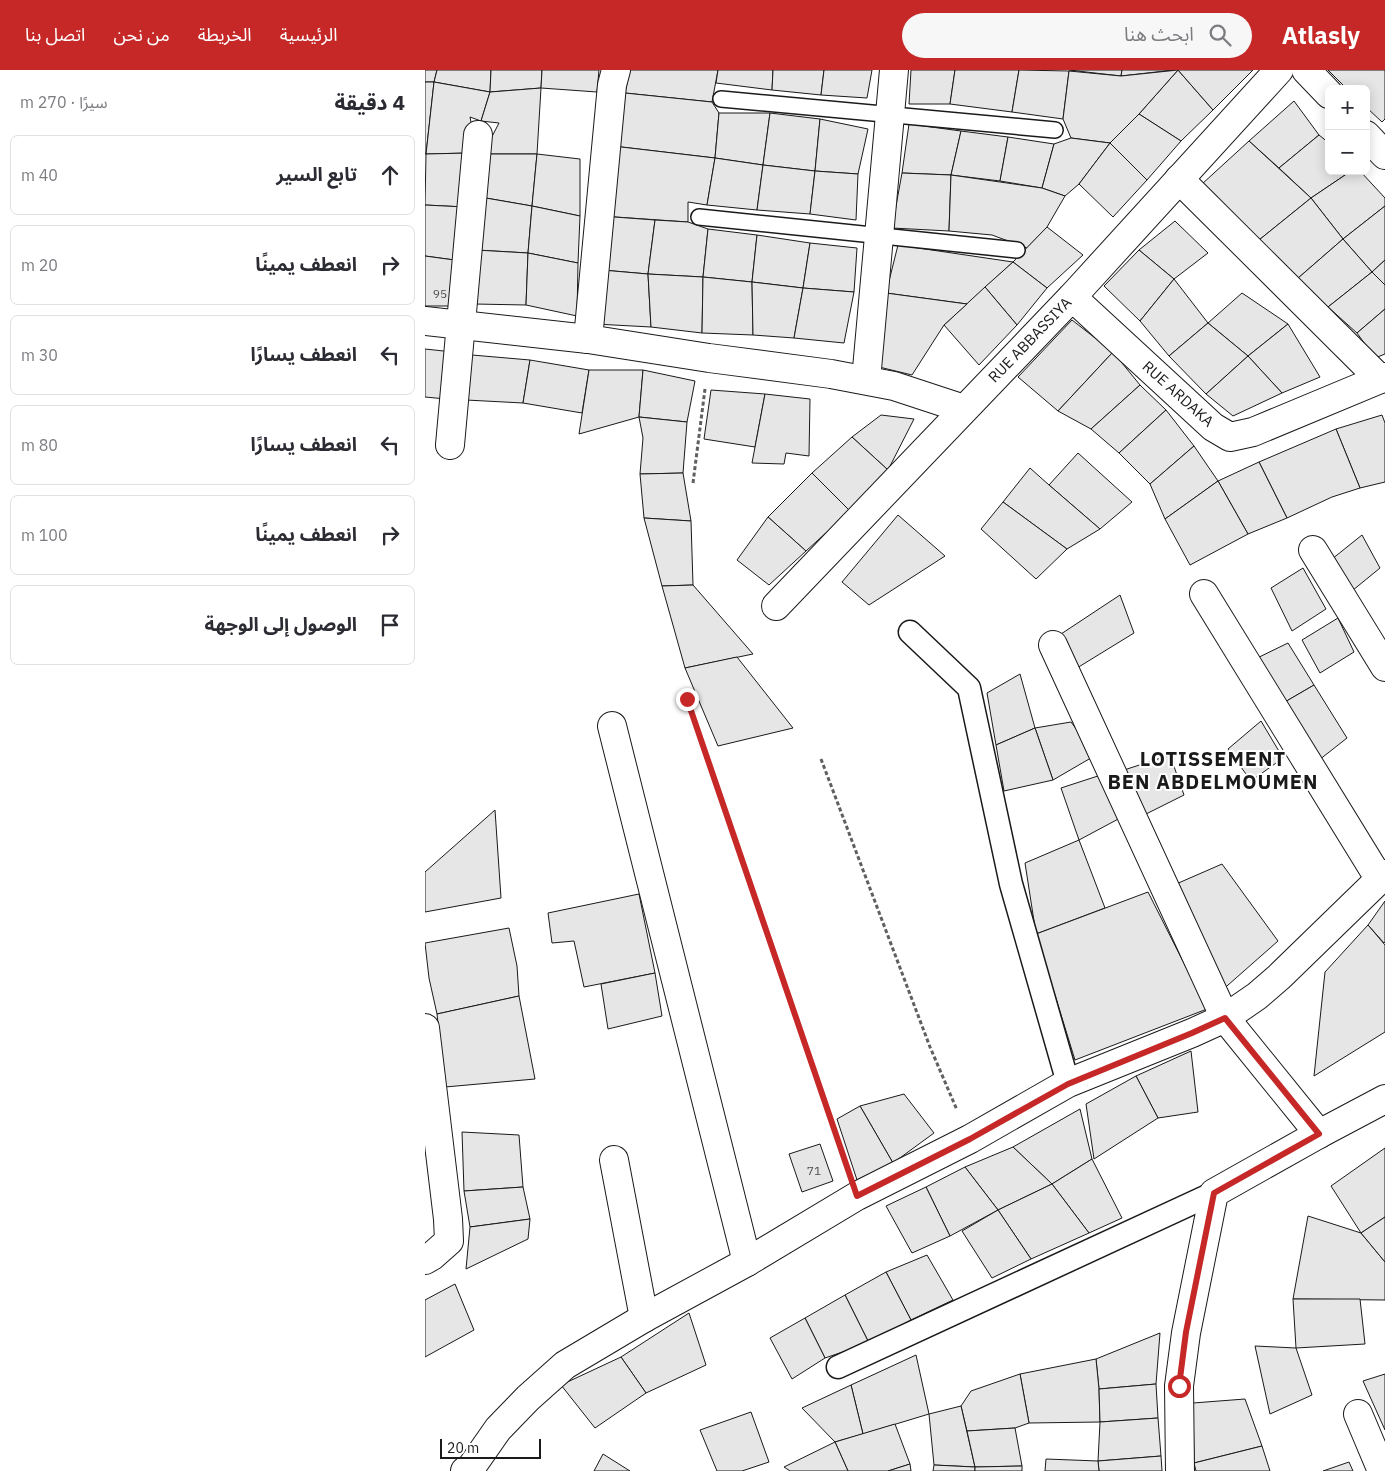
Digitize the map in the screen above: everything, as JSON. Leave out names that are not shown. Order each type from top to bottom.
[{"type":"street","points":[[588,339],[612,85],[616,70]]},
{"type":"street","points":[[866,380],[894,70]]},
{"type":"street","name":"RUE ABBASSIYA","points":[[776,606],[1072,297],[1279,70]]},
{"type":"street","points":[[1306,70],[1325,90]]},
{"type":"street","points":[[450,445],[478,135]]},
{"type":"street","points":[[1370,139],[1385,155]]},
{"type":"street","points":[[1179,179],[1382,378]]},
{"type":"street","name":"RUE ARDAKA","points":[[1072,297],[1213,428],[1230,437],[1253,432],[1382,378]]},
{"type":"street","points":[[425,321],[588,339],[709,358],[831,374],[894,386],[964,408]]},
{"type":"street","points":[[1313,550],[1385,667]]},
{"type":"street","points":[[470,1470],[498,1429],[528,1398],[565,1365],[644,1318],[747,1262],[857,1196],[970,1139],[1068,1084],[1225,1018],[1257,996],[1279,977],[1383,877],[1204,594]]},
{"type":"street","points":[[910,632],[969,688],[1011,884],[1068,1084]]},
{"type":"street","points":[[1053,645],[1225,1018],[1319,1134]]},
{"type":"street","points":[[612,726],[747,1262]]},
{"type":"street","points":[[425,1028],[449,1241],[425,1260]]},
{"type":"street","points":[[838,1367],[1214,1193],[1385,1099]]},
{"type":"street","points":[[614,1160],[644,1318]]},
{"type":"street","points":[[1180,1471],[1179,1386],[1186,1332],[1214,1193]]},
{"type":"street","points":[[1358,1414],[1382,1471]]},
{"type":"lane","points":[[721,99],[1055,130]]},
{"type":"lane","points":[[699,218],[1017,250]]},
{"type":"path","points":[[693,483],[709,358]]},
{"type":"path","points":[[687,699],[857,1196]]},
{"type":"path","points":[[821,759],[930,1047],[970,1139]]},
{"type":"building","points":[[425,70],[437,70],[434,82],[425,82]]},
{"type":"building","points":[[437,70],[491,70],[490,92],[434,82]]},
{"type":"building","points":[[491,70],[542,70],[541,88],[490,92]]},
{"type":"building","points":[[542,70],[599,70],[597,92],[541,88]]},
{"type":"building","points":[[630,70],[718,70],[712,102],[625,93]]},
{"type":"building","points":[[718,70],[773,70],[772,90],[716,83]]},
{"type":"building","points":[[773,70],[824,70],[821,95],[772,90]]},
{"type":"building","points":[[824,70],[872,70],[867,98],[821,95]]},
{"type":"building","points":[[911,70],[955,70],[950,104],[909,104]]},
{"type":"building","points":[[955,70],[1019,70],[1012,112],[950,104]]},
{"type":"building","points":[[1019,70],[1069,71],[1063,119],[1012,112]]},
{"type":"building","points":[[1069,70],[1122,70],[1121,76]]},
{"type":"building","points":[[1122,70],[1174,70],[1121,76]]},
{"type":"building","points":[[1178,70],[1213,110],[1181,141],[1139,114]]},
{"type":"building","points":[[1178,70],[1110,143],[1071,138],[1063,119],[1069,71],[1121,76]]},
{"type":"building","points":[[1178,70],[1253,70],[1213,110]]},
{"type":"building","points":[[1328,70],[1385,70],[1385,119],[1382,122],[1370,111],[1370,85],[1343,85]]},
{"type":"building","points":[[425,82],[434,82],[426,154],[425,154]]},
{"type":"building","points":[[434,82],[490,92],[481,121],[470,117],[472,127],[468,153],[426,154]]},
{"type":"building","points":[[541,88],[537,154],[483,154],[499,123],[481,121],[490,92]]},
{"type":"building","points":[[625,93],[712,102],[719,113],[715,158],[613,146]]},
{"type":"building","points":[[1294,101],[1319,135],[1279,168],[1249,141]]},
{"type":"building","points":[[719,113],[770,113],[763,165],[715,158]]},
{"type":"building","points":[[770,113],[820,119],[815,171],[763,165]]},
{"type":"building","points":[[1139,114],[1181,141],[1147,180],[1110,143]]},
{"type":"building","points":[[820,119],[868,129],[858,174],[815,171]]},
{"type":"building","points":[[909,124],[961,131],[951,175],[902,173]]},
{"type":"building","points":[[961,131],[1008,137],[1000,181],[951,175]]},
{"type":"building","points":[[1319,135],[1325,140],[1325,175],[1345,175],[1311,198],[1279,168]]},
{"type":"building","points":[[1008,137],[1054,144],[1042,188],[1000,181]]},
{"type":"building","points":[[1071,138],[1110,143],[1079,184],[1065,196],[1042,188],[1054,144]]},
{"type":"building","points":[[1249,141],[1311,198],[1259,240],[1202,184]]},
{"type":"building","points":[[1110,143],[1147,180],[1113,217],[1079,184]]},
{"type":"building","points":[[613,146],[715,158],[707,205],[688,202],[688,222],[601,216]]},
{"type":"building","points":[[468,153],[465,207],[425,205],[426,154]]},
{"type":"building","points":[[483,154],[537,154],[532,206],[480,197]]},
{"type":"building","points":[[537,154],[580,159],[580,216],[532,206]]},
{"type":"building","points":[[715,158],[763,165],[757,210],[707,205]]},
{"type":"building","points":[[763,165],[815,171],[810,214],[757,210]]},
{"type":"building","points":[[815,171],[858,174],[856,220],[810,214]]},
{"type":"building","points":[[902,173],[951,175],[949,231],[892,228]]},
{"type":"building","points":[[951,175],[1042,188],[1065,196],[1047,227],[1027,248],[992,235],[949,231]]},
{"type":"building","points":[[1345,175],[1364,175],[1385,198],[1385,206],[1343,239],[1311,198]]},
{"type":"building","points":[[480,197],[532,206],[528,253],[476,250]]},
{"type":"building","points":[[1311,198],[1343,239],[1297,279],[1259,240]]},
{"type":"building","points":[[425,205],[465,207],[462,261],[425,256]]},
{"type":"building","points":[[532,206],[580,216],[578,263],[528,253]]},
{"type":"building","points":[[1385,206],[1385,260],[1372,272],[1343,239]]},
{"type":"building","points":[[601,216],[655,220],[648,274],[602,270]]},
{"type":"building","points":[[655,220],[688,222],[708,229],[703,277],[648,274]]},
{"type":"building","points":[[1175,221],[1208,253],[1174,279],[1139,250]]},
{"type":"building","points":[[1047,227],[1083,255],[1047,288],[1013,262]]},
{"type":"building","points":[[708,229],[757,235],[752,282],[703,277]]},
{"type":"building","points":[[757,235],[810,243],[803,288],[752,282]]},
{"type":"building","points":[[1343,239],[1372,272],[1328,307],[1297,279]]},
{"type":"building","points":[[810,243],[857,248],[854,292],[803,288]]},
{"type":"building","points":[[898,245],[1013,262],[967,304],[886,293]]},
{"type":"building","points":[[476,250],[528,253],[526,305],[474,304]]},
{"type":"building","points":[[1139,250],[1174,279],[1140,321],[1104,286]]},
{"type":"building","points":[[528,253],[578,263],[577,316],[526,305]]},
{"type":"building","points":[[425,256],[462,261],[454,306],[425,306]]},
{"type":"building","points":[[1385,260],[1385,285],[1372,272]]},
{"type":"building","points":[[1013,262],[1047,288],[1017,325],[985,287]]},
{"type":"building","points":[[602,270],[648,274],[651,327],[595,324]]},
{"type":"building","points":[[1372,272],[1385,285],[1385,309],[1357,333],[1328,307]]},
{"type":"building","points":[[648,274],[703,277],[702,333],[651,327]]},
{"type":"building","points":[[703,277],[752,282],[753,335],[702,333]]},
{"type":"building","points":[[1174,279],[1208,323],[1169,356],[1140,321]]},
{"type":"building","points":[[752,282],[803,288],[794,338],[753,335]]},
{"type":"building","points":[[985,287],[1017,325],[979,365],[944,325]]},
{"type":"building","points":[[803,288],[854,292],[844,343],[794,338]]},
{"type":"building","points":[[886,293],[967,304],[944,325],[912,375],[875,366]]},
{"type":"building","points":[[1242,293],[1288,324],[1248,356],[1208,323]]},
{"type":"building","points":[[1385,309],[1385,354],[1375,358],[1357,333]]},
{"type":"building","points":[[1072,320],[1113,352],[1058,411],[1018,377]]},
{"type":"building","points":[[1208,323],[1248,356],[1206,394],[1169,356]]},
{"type":"building","points":[[1288,324],[1320,377],[1282,393],[1248,356]]},
{"type":"building","points":[[425,349],[453,352],[446,399],[425,397]]},
{"type":"building","points":[[1113,352],[1140,385],[1091,429],[1058,411]]},
{"type":"building","points":[[472,355],[530,360],[523,403],[466,400]]},
{"type":"building","points":[[1248,356],[1282,393],[1233,416],[1206,394]]},
{"type":"building","points":[[530,360],[589,370],[582,413],[523,403]]},
{"type":"building","points":[[589,370],[643,370],[639,417],[579,434]]},
{"type":"building","points":[[643,370],[695,381],[687,422],[639,417]]},
{"type":"building","points":[[1140,385],[1166,410],[1119,453],[1091,429]]},
{"type":"building","points":[[711,390],[765,394],[755,447],[704,439]]},
{"type":"building","points":[[765,394],[810,399],[809,456],[786,453],[784,464],[752,463]]},
{"type":"building","points":[[1166,410],[1194,446],[1150,484],[1119,453]]},
{"type":"building","points":[[881,415],[914,419],[888,470],[852,437]]},
{"type":"building","points":[[1382,415],[1385,423],[1385,482],[1360,488],[1336,429]]},
{"type":"building","points":[[639,417],[687,422],[683,473],[640,474],[643,438]]},
{"type":"building","points":[[1336,429],[1360,488],[1332,497],[1287,518],[1259,462]]},
{"type":"building","points":[[852,437],[888,470],[850,511],[812,473]]},
{"type":"building","points":[[1194,446],[1218,481],[1165,519],[1150,484]]},
{"type":"building","points":[[1078,453],[1132,502],[1100,529],[1049,485]]},
{"type":"building","points":[[1259,462],[1287,518],[1248,534],[1218,481]]},
{"type":"building","points":[[1030,468],[1100,529],[1067,549],[1003,502]]},
{"type":"building","points":[[683,473],[691,521],[644,518],[640,474]]},
{"type":"building","points":[[812,473],[850,511],[806,551],[768,517]]},
{"type":"building","points":[[1218,481],[1248,534],[1190,565],[1165,519]]},
{"type":"building","points":[[1003,502],[1067,549],[1036,579],[981,529]]},
{"type":"building","points":[[898,515],[945,556],[869,605],[842,582]]},
{"type":"building","points":[[768,517],[806,551],[769,585],[737,560]]},
{"type":"building","points":[[644,518],[691,521],[693,585],[662,586]]},
{"type":"building","points":[[1362,535],[1380,568],[1347,595],[1327,563]]},
{"type":"building","points":[[1303,568],[1326,609],[1292,631],[1271,588]]},
{"type":"building","points":[[693,585],[753,654],[685,668],[662,586]]},
{"type":"building","points":[[1120,595],[1134,633],[1077,668],[1061,634]]},
{"type":"building","points":[[1338,618],[1354,652],[1320,673],[1302,640]]},
{"type":"building","points":[[1288,643],[1314,685],[1278,706],[1247,663]]},
{"type":"building","points":[[737,657],[793,728],[718,746],[685,668]]},
{"type":"building","points":[[1020,674],[1035,728],[996,745],[987,693]]},
{"type":"building","points":[[1314,685],[1347,738],[1314,764],[1278,706]]},
{"type":"building","points":[[1261,721],[1283,758],[1251,781],[1228,749]]},
{"type":"building","points":[[1071,722],[1096,755],[1053,780],[1035,728]]},
{"type":"building","points":[[1035,728],[1053,780],[1004,791],[996,745]]},
{"type":"building","points":[[1170,755],[1184,795],[1140,817],[1121,771]]},
{"type":"building","points":[[1104,774],[1122,817],[1079,840],[1061,788]]},
{"type":"building","points":[[495,810],[501,898],[425,912],[425,872]]},
{"type":"building","points":[[1079,840],[1105,908],[1036,934],[1025,863]]},
{"type":"building","points":[[1222,864],[1278,941],[1219,993],[1167,888]]},
{"type":"building","points":[[1148,892],[1207,1009],[1075,1060],[1036,934]]},
{"type":"building","points":[[639,894],[655,973],[584,987],[574,941],[552,943],[548,913]]},
{"type":"building","points":[[1385,901],[1385,942],[1384,943],[1368,925]]},
{"type":"building","points":[[1368,925],[1385,945],[1385,1032],[1314,1076],[1325,972]]},
{"type":"building","points":[[509,928],[517,966],[519,996],[437,1014],[429,978],[425,943]]},
{"type":"building","points":[[655,973],[662,1016],[608,1029],[601,984]]},
{"type":"building","points":[[519,996],[535,1079],[445,1087],[437,1014]]},
{"type":"building","points":[[1191,1051],[1198,1112],[1158,1118],[1136,1076]]},
{"type":"building","points":[[1136,1076],[1158,1118],[1094,1159],[1086,1104]]},
{"type":"building","points":[[904,1094],[934,1133],[893,1163],[860,1106]]},
{"type":"building","points":[[860,1106],[893,1163],[857,1180],[837,1119]]},
{"type":"building","points":[[1080,1109],[1092,1159],[1052,1184],[1013,1147]]},
{"type":"building","points":[[462,1132],[519,1135],[523,1187],[464,1191]]},
{"type":"building","points":[[820,1144],[833,1181],[802,1192],[789,1154]]},
{"type":"building","points":[[1013,1147],[1052,1184],[998,1210],[965,1167]]},
{"type":"building","points":[[1385,1148],[1385,1217],[1361,1233],[1331,1186]]},
{"type":"building","points":[[1092,1159],[1122,1218],[1089,1233],[1052,1184]]},
{"type":"building","points":[[965,1167],[998,1210],[950,1236],[926,1187]]},
{"type":"building","points":[[1052,1184],[1089,1233],[1031,1259],[998,1210]]},
{"type":"building","points":[[523,1187],[530,1219],[470,1227],[464,1191]]},
{"type":"building","points":[[926,1187],[950,1236],[912,1253],[886,1206]]},
{"type":"building","points":[[998,1210],[1031,1259],[992,1278],[962,1231]]},
{"type":"building","points":[[1308,1216],[1361,1233],[1385,1262],[1385,1300],[1293,1299]]},
{"type":"building","points":[[1385,1217],[1385,1262],[1361,1233]]},
{"type":"building","points":[[530,1219],[528,1239],[466,1269],[470,1227]]},
{"type":"building","points":[[927,1255],[953,1300],[911,1320],[886,1272]]},
{"type":"building","points":[[886,1272],[911,1320],[869,1343],[845,1295]]},
{"type":"building","points":[[455,1284],[474,1330],[425,1357],[425,1300]]},
{"type":"building","points":[[845,1295],[869,1343],[825,1358],[805,1318]]},
{"type":"building","points":[[1293,1299],[1360,1299],[1365,1344],[1296,1348]]},
{"type":"building","points":[[689,1313],[706,1365],[646,1393],[621,1357]]},
{"type":"building","points":[[805,1318],[825,1358],[792,1379],[770,1338]]},
{"type":"building","points":[[1160,1333],[1156,1384],[1099,1389],[1096,1359]]},
{"type":"building","points":[[1255,1346],[1296,1348],[1312,1395],[1270,1414]]},
{"type":"building","points":[[916,1355],[929,1414],[863,1434],[851,1385]]},
{"type":"building","points":[[621,1357],[646,1393],[595,1428],[561,1385]]},
{"type":"building","points":[[1096,1359],[1100,1422],[1029,1423],[1020,1374]]},
{"type":"building","points":[[1020,1374],[1029,1423],[1015,1428],[967,1431],[961,1406],[971,1391]]},
{"type":"building","points":[[1385,1374],[1385,1430],[1363,1381]]},
{"type":"building","points":[[1156,1384],[1158,1418],[1100,1422],[1099,1389]]},
{"type":"building","points":[[851,1385],[863,1434],[835,1442],[802,1408]]},
{"type":"building","points":[[1245,1399],[1262,1446],[1194,1463],[1193,1403]]},
{"type":"building","points":[[961,1406],[975,1467],[934,1465],[929,1414]]},
{"type":"building","points":[[751,1412],[769,1462],[742,1471],[717,1471],[700,1430]]},
{"type":"building","points":[[1158,1418],[1161,1456],[1098,1461],[1100,1422]]},
{"type":"building","points":[[895,1424],[910,1464],[888,1471],[848,1471],[835,1442]]},
{"type":"building","points":[[1015,1428],[1022,1466],[975,1467],[967,1431]]},
{"type":"building","points":[[835,1442],[848,1471],[790,1471],[784,1467]]},
{"type":"building","points":[[1262,1446],[1270,1471],[1196,1471],[1194,1463]]},
{"type":"building","points":[[603,1454],[630,1471],[594,1471]]},
{"type":"building","points":[[1161,1456],[1162,1471],[1099,1471],[1098,1461]]},
{"type":"building","points":[[1046,1459],[1098,1461],[1099,1471],[1045,1471]]},
{"type":"building","points":[[1349,1462],[1353,1471],[1323,1471]]},
{"type":"building","points":[[910,1464],[911,1471],[888,1471]]},
{"type":"building","points":[[934,1465],[975,1467],[975,1471],[933,1471]]},
{"type":"building","points":[[1022,1466],[1022,1471],[975,1471],[975,1467]]},
{"type":"district","name":"LOTISSEMENT BEN ABDELMOUMEN","points":[[1213,770]]},
{"type":"route","points":[[687,699],[857,1196],[970,1139],[1068,1084],[1225,1018],[1319,1134],[1214,1193],[1186,1332],[1179,1386]]}]
